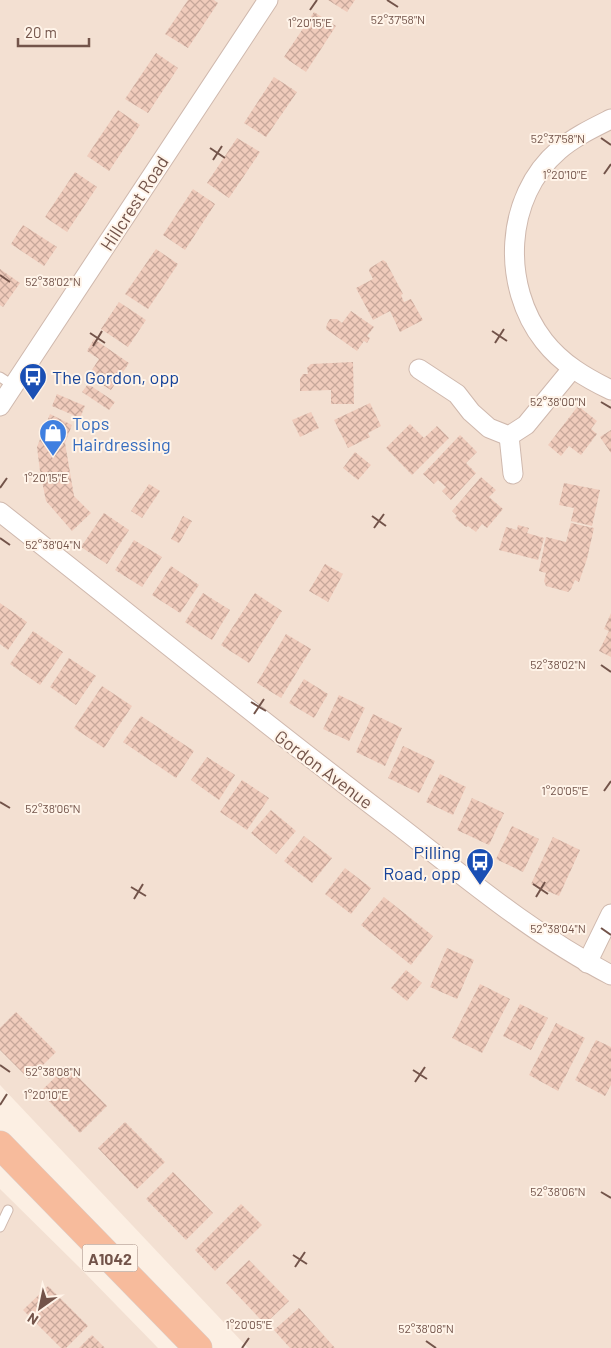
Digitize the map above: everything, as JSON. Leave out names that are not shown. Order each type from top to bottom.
[{"type":"highway","name":"A1042","points":[[0,1145],[198,1348]]},
{"type":"street","name":"Hillcrest Road","points":[[0,406],[7,381],[268,0]]},
{"type":"street","points":[[611,119],[583,134],[558,151],[538,174],[522,203],[514,244],[515,275],[526,312],[544,341],[572,369],[611,390]]},
{"type":"street","points":[[419,369],[457,394],[489,428],[509,436]]},
{"type":"street","points":[[509,436],[526,426],[572,369]]},
{"type":"street","points":[[509,436],[513,474]]},
{"type":"street","name":"Gordon Avenue","points":[[0,512],[285,739],[533,928],[587,963],[611,975]]},
{"type":"street","points":[[587,963],[611,914]]},
{"type":"lane","points":[[0,1226],[8,1210]]},
{"type":"shaded area","points":[[0,0],[611,0],[611,1348],[248,1348],[0,1085]]},
{"type":"shaded area","points":[[0,1189],[81,1269],[158,1348],[0,1348]]},
{"type":"building","points":[[188,0],[214,0],[218,3],[188,48],[165,34]]},
{"type":"building","points":[[328,0],[355,0],[347,12]]},
{"type":"building","points":[[314,12],[336,26],[306,72],[284,57]]},
{"type":"building","points":[[156,53],[178,68],[148,113],[125,99]]},
{"type":"building","points":[[274,77],[297,92],[266,137],[244,123]]},
{"type":"building","points":[[118,110],[140,125],[109,171],[87,156]]},
{"type":"building","points":[[237,138],[260,152],[229,198],[207,183]]},
{"type":"building","points":[[75,172],[97,187],[67,232],[45,217]]},
{"type":"building","points":[[193,189],[215,204],[185,250],[163,235]]},
{"type":"building","points":[[23,225],[57,247],[44,266],[11,244]]},
{"type":"building","points":[[156,249],[178,264],[148,309],[125,294]]},
{"type":"building","points":[[383,260],[386,262],[403,294],[401,295],[404,302],[411,299],[423,320],[400,332],[390,311],[373,320],[356,288],[373,279],[369,271],[370,268]]},
{"type":"building","points":[[0,269],[20,283],[3,307],[0,305]]},
{"type":"building","points":[[119,302],[146,320],[128,347],[101,329]]},
{"type":"building","points":[[351,311],[374,327],[367,336],[370,338],[367,343],[364,341],[357,351],[326,329],[330,319],[337,319],[342,323]]},
{"type":"building","points":[[94,339],[129,363],[111,390],[88,376],[99,359],[87,351]]},
{"type":"building","points":[[353,362],[354,404],[331,404],[331,390],[300,391],[300,379],[303,374],[308,374],[307,368],[311,364]]},
{"type":"building","points":[[88,384],[115,402],[109,410],[82,392]]},
{"type":"building","points":[[57,394],[85,406],[80,418],[52,406]]},
{"type":"building","points":[[370,403],[381,426],[368,433],[370,437],[348,448],[334,420]]},
{"type":"building","points":[[578,406],[597,421],[591,429],[597,434],[581,455],[569,446],[561,456],[548,445]]},
{"type":"building","points":[[311,412],[319,428],[300,437],[292,420]]},
{"type":"building","points":[[50,414],[72,425],[65,443],[74,496],[91,513],[72,531],[46,501],[40,471],[37,447]]},
{"type":"building","points":[[410,424],[424,438],[437,426],[449,438],[412,475],[386,448]]},
{"type":"building","points":[[611,430],[611,453],[600,437]]},
{"type":"building","points":[[460,435],[477,452],[466,463],[476,473],[451,500],[442,491],[446,487],[438,480],[434,484],[423,474]]},
{"type":"building","points":[[355,452],[371,465],[358,480],[343,468]]},
{"type":"building","points":[[481,477],[496,490],[489,497],[503,509],[487,528],[482,524],[476,532],[455,518],[457,516],[452,511]]},
{"type":"building","points":[[564,483],[600,490],[592,526],[571,521],[574,508],[559,505]]},
{"type":"building","points":[[149,484],[160,491],[142,518],[131,511]]},
{"type":"building","points":[[104,513],[129,530],[107,564],[81,547]]},
{"type":"building","points":[[183,516],[192,521],[179,543],[171,539]]},
{"type":"building","points":[[571,523],[594,528],[587,559],[579,582],[575,580],[568,592],[546,586],[544,581],[546,573],[539,571],[546,537],[566,542]]},
{"type":"building","points":[[518,525],[529,528],[527,533],[544,538],[538,560],[499,550],[506,527],[517,530]]},
{"type":"building","points":[[134,540],[162,557],[142,587],[115,570]]},
{"type":"building","points":[[325,564],[343,574],[328,602],[309,591]]},
{"type":"building","points":[[171,566],[199,585],[180,613],[152,595]]},
{"type":"building","points":[[203,593],[230,610],[212,640],[185,622]]},
{"type":"building","points":[[255,593],[282,611],[249,663],[221,645]]},
{"type":"building","points":[[0,603],[27,622],[8,650],[0,644]]},
{"type":"building","points":[[611,613],[611,657],[599,651],[609,631],[604,629]]},
{"type":"building","points":[[33,631],[63,652],[40,685],[10,664]]},
{"type":"building","points":[[286,634],[311,649],[281,698],[257,683]]},
{"type":"building","points":[[69,658],[96,676],[76,705],[50,687]]},
{"type":"building","points":[[304,679],[328,694],[314,718],[289,703]]},
{"type":"building","points":[[102,686],[132,706],[104,748],[74,728]]},
{"type":"building","points":[[339,695],[365,708],[349,741],[323,729]]},
{"type":"building","points":[[373,714],[402,728],[385,766],[356,752]]},
{"type":"building","points":[[141,716],[194,751],[176,778],[123,742]]},
{"type":"building","points":[[403,746],[435,761],[419,793],[388,778]]},
{"type":"building","points":[[207,757],[235,775],[219,800],[191,780]]},
{"type":"building","points":[[440,774],[466,787],[453,815],[426,802]]},
{"type":"building","points":[[242,780],[269,798],[247,830],[220,812]]},
{"type":"building","points":[[472,798],[504,813],[489,845],[457,830]]},
{"type":"building","points":[[271,810],[296,831],[276,854],[251,833]]},
{"type":"building","points":[[512,826],[539,839],[523,872],[496,859]]},
{"type":"building","points":[[304,836],[332,858],[312,883],[284,861]]},
{"type":"building","points":[[553,837],[580,850],[559,896],[531,884]]},
{"type":"building","points":[[345,868],[371,888],[351,914],[325,894]]},
{"type":"building","points":[[384,897],[433,936],[411,965],[361,925]]},
{"type":"building","points":[[447,948],[474,960],[457,999],[430,987]]},
{"type":"building","points":[[406,970],[422,983],[407,1001],[391,988]]},
{"type":"building","points":[[480,984],[510,999],[482,1053],[452,1038]]},
{"type":"building","points":[[520,1004],[548,1018],[531,1050],[503,1036]]},
{"type":"building","points":[[16,1012],[56,1052],[29,1079],[0,1050],[0,1028]]},
{"type":"building","points":[[556,1023],[585,1038],[558,1091],[529,1075]]},
{"type":"building","points":[[596,1040],[611,1047],[611,1085],[605,1096],[575,1080]]},
{"type":"building","points":[[67,1066],[107,1106],[80,1133],[40,1092]]},
{"type":"building","points":[[125,1122],[165,1162],[137,1189],[98,1148]]},
{"type":"building","points":[[173,1172],[213,1213],[186,1240],[146,1199]]},
{"type":"building","points":[[241,1204],[262,1225],[215,1271],[195,1250]]},
{"type":"building","points":[[249,1260],[289,1301],[265,1324],[226,1283]]},
{"type":"building","points":[[48,1286],[88,1326],[66,1348],[61,1348],[23,1310]]},
{"type":"building","points":[[299,1308],[335,1348],[290,1348],[274,1330]]},
{"type":"building","points":[[92,1335],[105,1348],[79,1348]]},
{"type":"place","name":"The Gordon, opp","points":[[33,401]]},
{"type":"place","name":"Tops Hairdressing","points":[[53,457]]},
{"type":"place","name":"Pilling Road, opp","points":[[480,886]]}]
